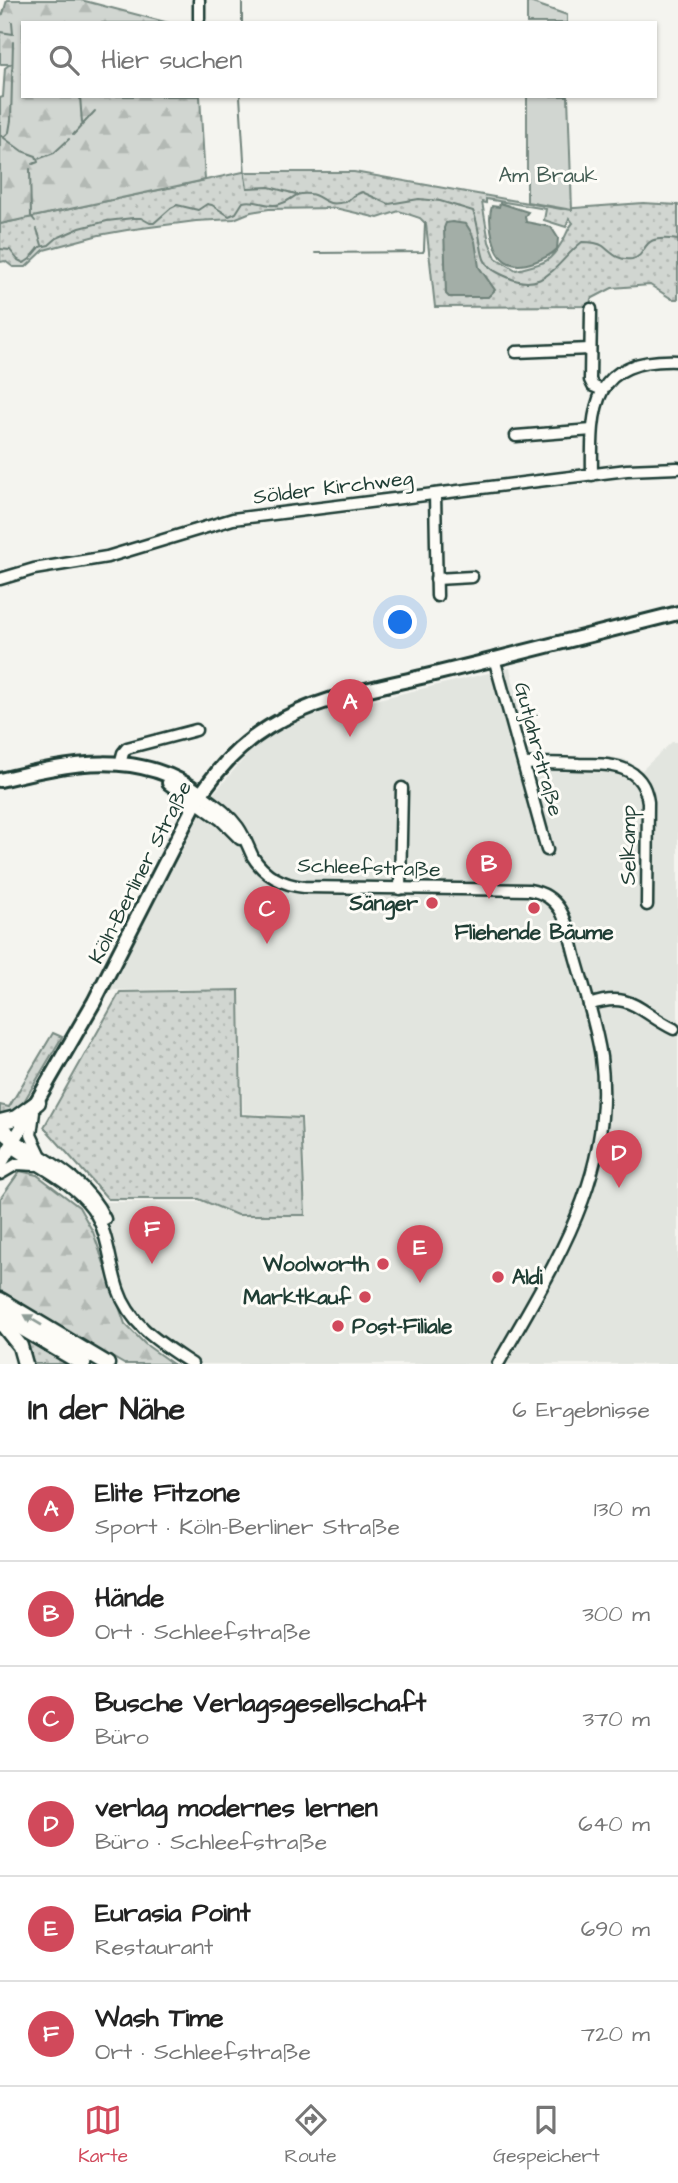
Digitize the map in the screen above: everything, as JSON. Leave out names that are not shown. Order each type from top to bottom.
[{"type":"highway","points":[[0,1122],[20,1116],[38,1102]]},
{"type":"highway","points":[[0,1128],[9,1143]]},
{"type":"highway","points":[[0,1300],[107,1364]]},
{"type":"highway","points":[[0,1318],[20,1346],[25,1364]]},
{"type":"highway","points":[[0,1318],[83,1364]]},
{"type":"main road","name":"Köln-Berliner Straße","points":[[0,1165],[9,1143],[38,1102],[119,955],[198,798],[234,752],[284,718],[345,696],[678,613]]},
{"type":"main road","points":[[0,780],[88,762],[120,764],[146,767],[191,786],[198,798]]},
{"type":"street","points":[[199,0],[199,19]]},
{"type":"street","points":[[592,309],[592,384],[601,390]]},
{"type":"street","points":[[516,352],[590,349]]},
{"type":"street","points":[[592,475],[592,430],[601,390],[613,377],[633,366],[656,361],[678,361]]},
{"type":"street","points":[[516,436],[592,430]]},
{"type":"street","name":"Sölder Kirchweg","points":[[0,579],[34,569],[107,557],[233,519],[640,469],[678,468]]},
{"type":"street","points":[[435,494],[437,597]]},
{"type":"street","points":[[436,579],[472,577]]},
{"type":"street","name":"Gutjahrstraße","points":[[494,658],[547,850]]},
{"type":"street","points":[[120,764],[127,748],[196,730]]},
{"type":"street","name":"Selkamp","points":[[524,764],[612,765],[639,778],[648,802],[648,905]]},
{"type":"street","points":[[400,888],[402,788]]},
{"type":"street","name":"Schleefstraße","points":[[198,798],[232,820],[244,836],[251,853],[268,874],[288,885],[529,890],[550,897],[563,913],[600,1055],[602,1122],[594,1171],[579,1213],[498,1364]]},
{"type":"street","points":[[589,1005],[607,1000],[631,1002],[674,1029]]},
{"type":"street","points":[[38,1102],[31,1131],[40,1154]]},
{"type":"street","points":[[9,1143],[40,1154],[74,1178],[99,1206],[114,1247],[112,1260]]},
{"type":"street","points":[[9,1143],[70,1185],[91,1207],[105,1234],[118,1290],[136,1322],[153,1338],[192,1364]]},
{"type":"street","points":[[0,1174],[21,1163],[42,1167]]},
{"type":"shaded area","points":[[500,203],[528,212],[525,216],[526,222],[551,227],[558,238],[557,249],[527,264],[514,265],[503,259],[495,246],[490,220],[492,206],[499,207]]},
{"type":"shaded area","points":[[446,223],[466,224],[471,232],[479,267],[495,290],[488,297],[449,297],[446,294],[444,228]]},
{"type":"shaded area","points":[[510,668],[530,756],[624,759],[642,770],[672,742],[678,742],[678,1364],[179,1364],[148,1341],[131,1324],[116,1291],[91,1202],[203,1202],[215,1207],[306,1206],[303,1117],[243,1113],[240,989],[110,990],[207,801],[254,747],[278,731],[319,713]]},
{"type":"green space","points":[[7,0],[81,0],[161,21],[21,21],[21,98],[200,98],[205,180],[0,224],[0,98],[3,97],[5,68],[10,64],[0,64],[0,15],[3,14]]},
{"type":"green space","points":[[527,1],[567,15],[567,21],[527,21]]},
{"type":"green space","name":"Am Brauk","points":[[527,98],[568,98],[572,210],[527,202]]},
{"type":"green space","points":[[243,172],[354,172],[561,209],[643,203],[678,205],[678,299],[672,299],[650,285],[612,288],[591,299],[590,306],[435,307],[426,224],[420,218],[399,211],[378,218],[335,208],[269,209],[234,219],[127,230],[44,250],[26,267],[13,267],[5,261],[0,262],[0,224]],"holes":[[[486,199],[546,209],[544,220],[566,227],[569,218],[573,223],[548,260],[516,270],[496,258],[489,242],[482,202],[486,203]]]},
{"type":"green space","points":[[239,990],[241,1115],[301,1118],[305,1215],[237,1215],[199,1199],[108,1199],[44,1127],[120,992]]},
{"type":"green space","points":[[53,1033],[62,1037],[19,1110],[0,1119],[0,1105],[9,1107]]},
{"type":"green space","points":[[20,1171],[37,1175],[79,1207],[93,1232],[125,1324],[145,1344],[173,1364],[124,1364],[0,1292],[0,1199]]},
{"type":"green space","points":[[13,1329],[70,1364],[28,1364]]},
{"type":"waterway","points":[[242,0],[242,21]]},
{"type":"waterway","points":[[0,32],[13,34],[12,22]]},
{"type":"waterway","points":[[4,137],[9,132],[11,120],[13,42]]},
{"type":"waterway","points":[[80,98],[82,123]]},
{"type":"waterway","points":[[240,98],[247,188],[269,187],[296,194]]},
{"type":"waterway","points":[[73,135],[95,111]]},
{"type":"waterway","points":[[0,135],[22,151],[36,156],[38,162],[33,164]]},
{"type":"waterway","points":[[38,159],[54,153],[69,139]]},
{"type":"waterway","points":[[30,169],[31,216],[35,221]]},
{"type":"waterway","points":[[0,249],[10,250],[24,263],[40,247],[80,228],[133,218],[154,223],[177,205],[198,210],[207,204],[212,205],[229,216],[236,213],[243,202],[275,205],[297,195],[310,194],[330,203],[338,203],[346,202],[362,192],[389,204],[419,199],[440,201],[473,211],[486,262],[495,271],[519,281],[530,282],[549,274],[582,242],[598,244],[616,256],[632,259],[638,257],[646,245],[656,239],[678,240]]},
{"type":"waterway","points":[[315,253],[423,252],[425,223]]},
{"type":"waterway","points":[[37,229],[42,245]]},
{"type":"place","name":"Elite Fitzone","points":[[350,737]]},
{"type":"place","name":"Hände","points":[[489,899]]},
{"type":"place","name":"Sänger","points":[[432,903]]},
{"type":"place","name":"Fliehende Bäume","points":[[534,908]]},
{"type":"place","name":"Busche Verlagsgesellschaft","points":[[267,944]]},
{"type":"place","name":"verlag modernes lernen","points":[[619,1188]]},
{"type":"place","name":"Wash Time","points":[[152,1264]]},
{"type":"place","name":"Woolworth","points":[[383,1264]]},
{"type":"place","name":"Aldi","points":[[498,1277]]},
{"type":"place","name":"Eurasia Point","points":[[420,1283]]},
{"type":"place","name":"Marktkauf","points":[[365,1297]]},
{"type":"place","name":"Post-Filiale","points":[[338,1326]]}]
